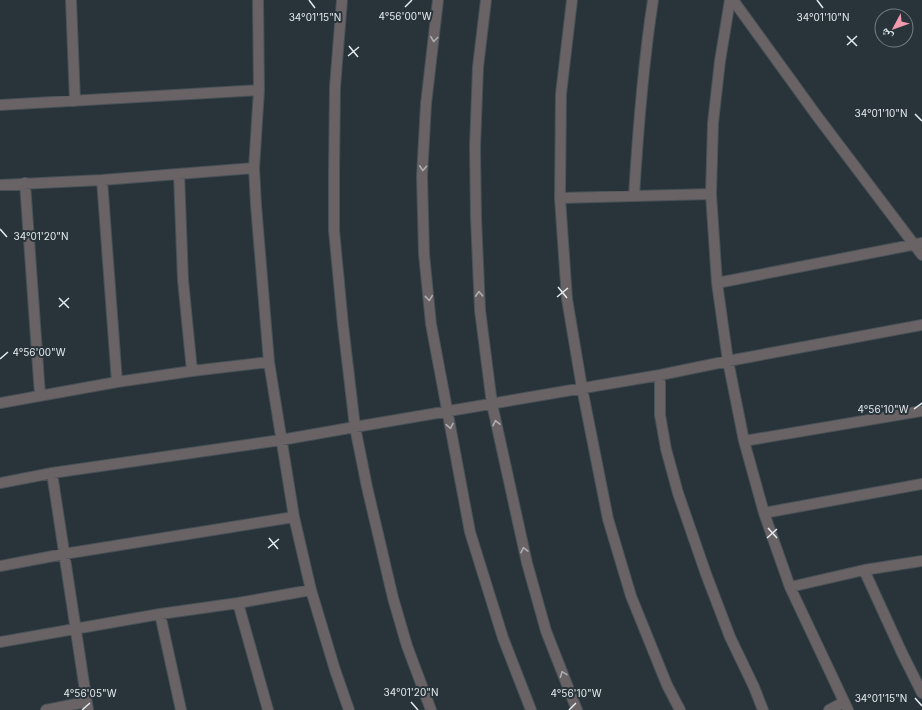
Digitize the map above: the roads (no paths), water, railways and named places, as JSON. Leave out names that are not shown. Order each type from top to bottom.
[{"type":"street","points":[[71,0],[75,101]]},
{"type":"street","points":[[258,0],[259,90],[254,168],[269,362],[294,517],[311,590],[335,670],[349,710]]},
{"type":"street","points":[[342,0],[335,87],[334,230],[355,427],[366,488],[393,598],[407,646],[431,710]]},
{"type":"street","points":[[438,0],[426,104],[422,176],[424,254],[432,324],[470,532],[503,638],[531,710]]},
{"type":"street","points":[[486,0],[478,67],[475,155],[480,310],[492,404],[529,571],[546,631],[572,700],[578,710]]},
{"type":"street","points":[[572,0],[561,94],[560,198],[566,299],[608,519],[631,596],[667,685],[680,710]]},
{"type":"street","points":[[634,196],[638,129],[653,0]]},
{"type":"street","points":[[730,0],[720,61],[713,123],[711,194],[717,283],[728,361],[744,441],[764,513],[790,587],[846,706],[829,710]]},
{"type":"street","points":[[733,0],[817,116],[918,244],[922,255]]},
{"type":"street","points":[[0,105],[259,90]]},
{"type":"street","points":[[0,185],[102,180],[254,168]]},
{"type":"street","points":[[179,174],[184,280],[192,371]]},
{"type":"street","points":[[102,180],[117,382]]},
{"type":"street","points":[[25,183],[40,396]]},
{"type":"street","points":[[560,198],[711,194]]},
{"type":"street","points":[[717,283],[918,244]]},
{"type":"street","points":[[0,483],[52,473],[281,440],[492,404],[660,375],[922,325]]},
{"type":"street","points":[[0,403],[117,382],[269,362]]},
{"type":"street","points":[[660,375],[660,415],[666,449],[678,493],[730,637],[754,687],[763,710]]},
{"type":"street","points":[[744,441],[922,411]]},
{"type":"street","points":[[46,710],[87,706],[52,473]]},
{"type":"street","points":[[764,513],[922,484]]},
{"type":"street","points":[[0,566],[64,554],[294,517]]},
{"type":"street","points":[[790,587],[864,570],[922,561]]},
{"type":"street","points":[[864,570],[922,693]]},
{"type":"street","points":[[0,642],[160,614],[238,603],[311,590]]},
{"type":"street","points":[[238,603],[268,710]]},
{"type":"street","points":[[160,614],[182,710]]}]
